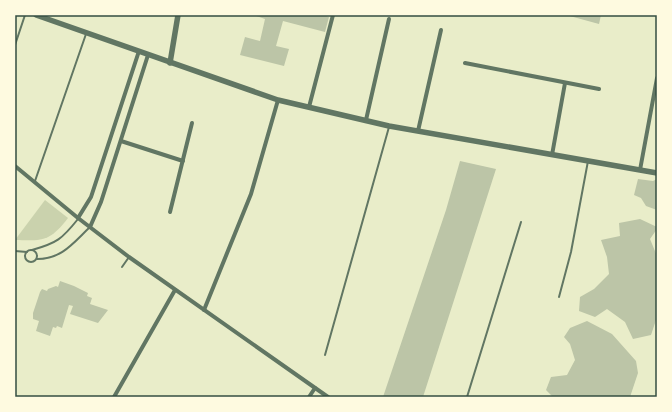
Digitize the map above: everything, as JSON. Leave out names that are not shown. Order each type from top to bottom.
[{"type":"street","points":[[36,15],[278,100],[389,126],[657,173]]},
{"type":"street","points":[[170,63],[178,15]]},
{"type":"street","points":[[309,107],[333,15]]},
{"type":"street","points":[[366,120],[389,19]]},
{"type":"street","points":[[418,131],[441,30]]},
{"type":"street","points":[[78,218],[91,197],[139,51]]},
{"type":"street","points":[[90,227],[101,202],[148,55]]},
{"type":"street","points":[[465,63],[565,83],[599,88]]},
{"type":"street","points":[[640,170],[657,78]]},
{"type":"street","points":[[552,155],[565,83]]},
{"type":"street","points":[[204,310],[251,194],[278,100]]},
{"type":"street","points":[[170,212],[192,124]]},
{"type":"street","points":[[121,141],[183,161]]},
{"type":"street","points":[[15,166],[78,218],[129,257],[328,397]]},
{"type":"street","points":[[114,397],[176,290]]},
{"type":"street","points":[[310,397],[315,388]]},
{"type":"lane","points":[[15,45],[25,15]]},
{"type":"lane","points":[[34,182],[86,33]]},
{"type":"lane","points":[[325,355],[389,126]]},
{"type":"lane","points":[[559,297],[571,252],[588,161]]},
{"type":"lane","points":[[15,251],[26,252],[52,244],[66,234],[78,218]]},
{"type":"lane","points":[[467,397],[521,222]]},
{"type":"lane","points":[[26,252],[25,256],[27,261],[31,262],[37,259],[45,259],[58,255],[90,227]]},
{"type":"lane","points":[[32,250],[37,253],[37,259]]},
{"type":"lane","points":[[122,267],[129,257]]},
{"type":"green space","points":[[45,200],[68,218],[62,226],[51,235],[40,240],[15,240]]},
{"type":"building","points":[[253,15],[323,15],[329,17],[325,32],[283,21],[276,46],[289,49],[284,66],[240,55],[245,37],[260,41],[265,19]]},
{"type":"building","points":[[566,15],[601,15],[599,24]]},
{"type":"building","points":[[460,161],[496,169],[423,397],[383,397],[446,210]]},
{"type":"building","points":[[638,179],[653,181],[657,179],[657,210],[646,206],[641,198],[634,195]]},
{"type":"building","points":[[640,219],[657,227],[650,239],[657,256],[657,317],[651,335],[633,339],[625,322],[607,309],[595,317],[579,311],[580,297],[594,289],[609,274],[607,257],[601,240],[620,236],[619,223]]},
{"type":"building","points":[[60,281],[88,293],[87,296],[92,298],[90,304],[108,310],[98,323],[70,314],[73,306],[69,305],[62,328],[57,326],[56,328],[53,327],[50,336],[36,331],[39,321],[33,319],[33,313],[40,292],[42,289],[47,291],[48,289],[56,286],[58,287]]},
{"type":"building","points":[[587,321],[612,334],[636,361],[638,373],[630,397],[553,397],[546,390],[551,377],[567,375],[575,360],[570,344],[564,337],[570,328]]}]
